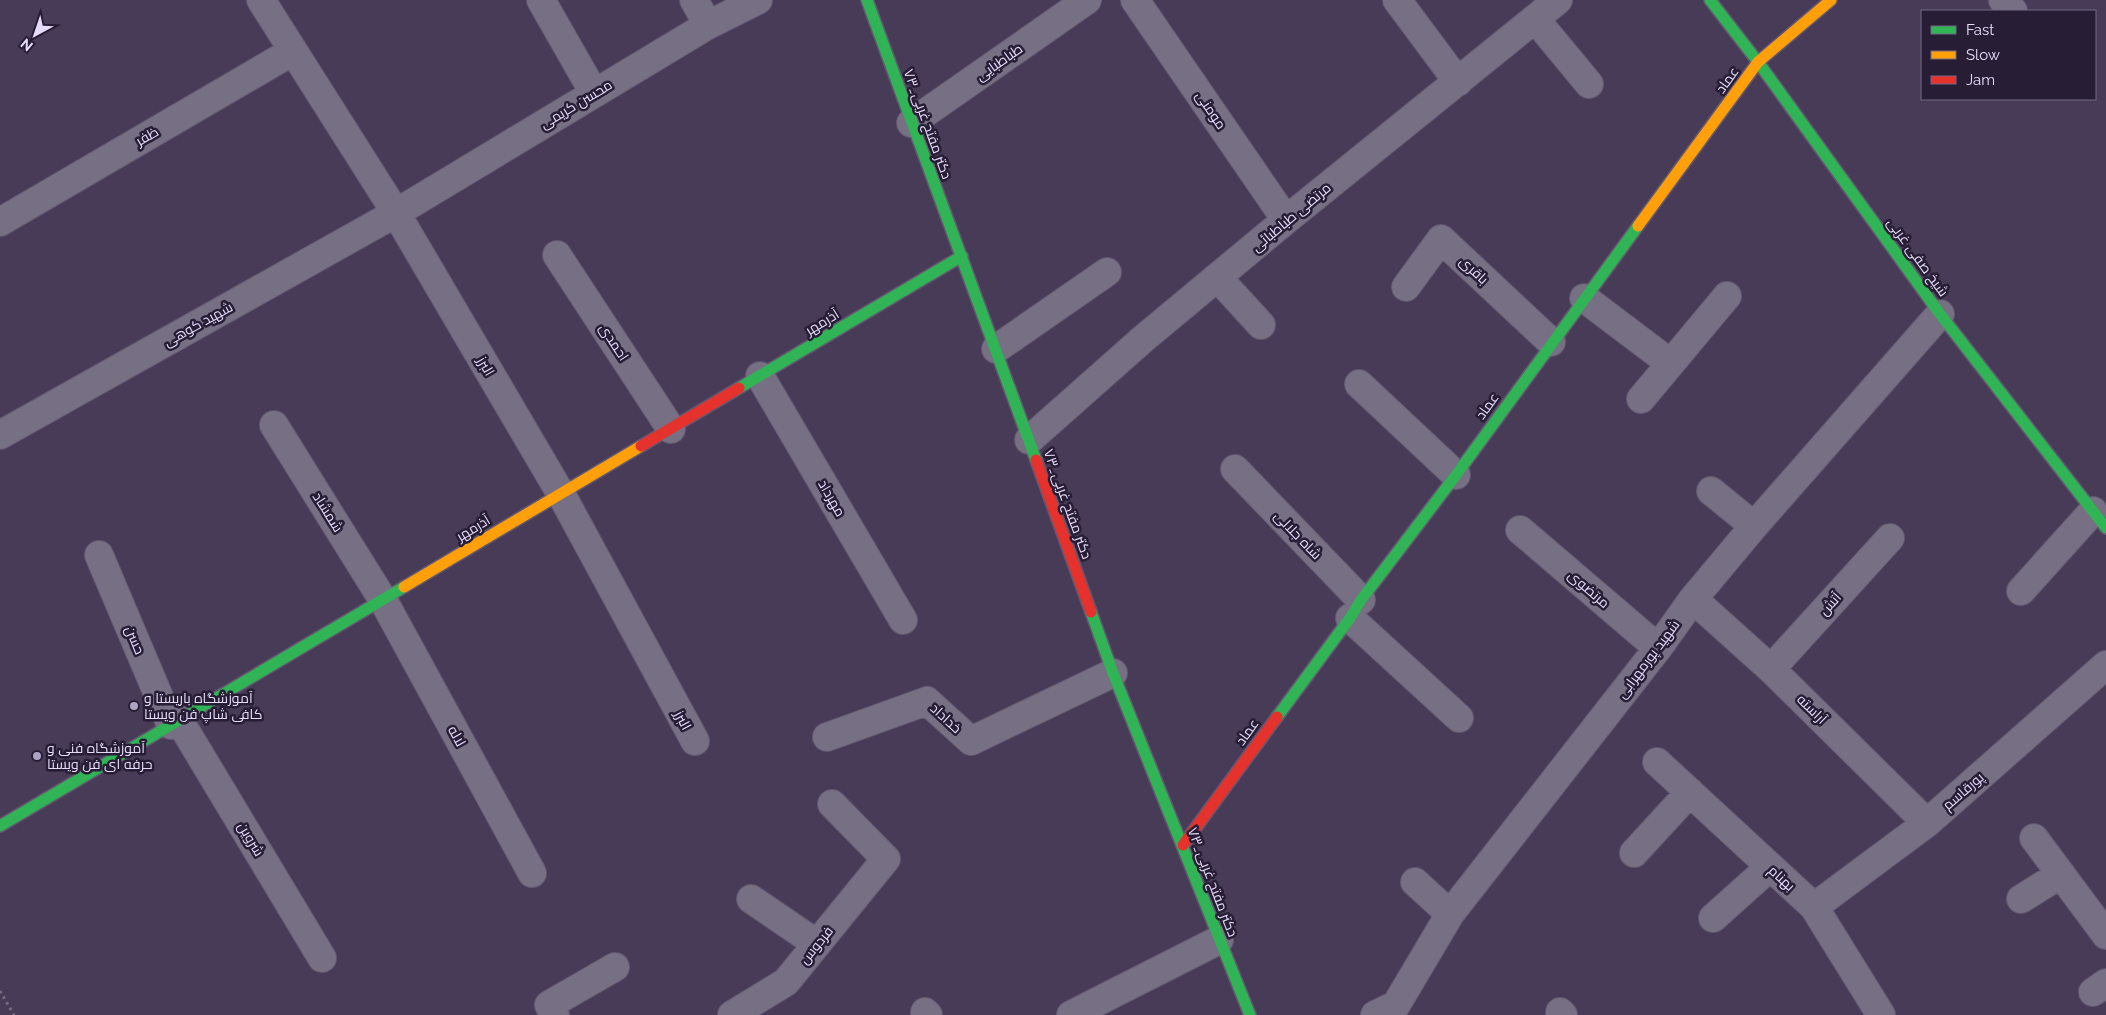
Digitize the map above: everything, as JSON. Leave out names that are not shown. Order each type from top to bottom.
[{"type":"street","name":"البرز","points":[[261,0],[396,213],[561,494],[695,741]]},
{"type":"street","points":[[541,0],[594,93]]},
{"type":"street","points":[[694,0],[708,25]]},
{"type":"street","name":"محسن کریمی","points":[[396,213],[708,25],[758,0]]},
{"type":"street","name":"۷۳_دکتر مفتح غربی","points":[[867,0],[1113,672],[1250,1015]]},
{"type":"street","name":"طباطبایی","points":[[911,123],[1087,0]]},
{"type":"street","name":"مومنی","points":[[1135,0],[1286,220]]},
{"type":"street","points":[[1397,0],[1458,82]]},
{"type":"street","name":"مرتضی طباطبائی","points":[[1029,440],[1143,339],[1286,220],[1536,20],[1558,0]]},
{"type":"street","name":"شیخ صفی غربی","points":[[1710,0],[1758,62],[1940,314],[2099,520]]},
{"type":"street","name":"عماد","points":[[1183,845],[1758,62],[1831,0]]},
{"type":"street","points":[[2004,0],[2012,10]]},
{"type":"street","points":[[1536,20],[1589,84]]},
{"type":"street","name":"ظفر","points":[[0,222],[293,51]]},
{"type":"street","name":"شهید کوهی","points":[[0,435],[396,213]]},
{"type":"street","name":"باقری","points":[[1406,287],[1441,239],[1551,342]]},
{"type":"street","name":"احمدی","points":[[557,256],[671,429]]},
{"type":"street","name":"آذرمهر","points":[[0,826],[962,256]]},
{"type":"street","points":[[996,349],[1106,272]]},
{"type":"street","points":[[1218,278],[1261,325]]},
{"type":"street","points":[[1641,399],[1727,296]]},
{"type":"street","points":[[1584,298],[1670,364]]},
{"type":"street","name":"شهید پورمهرابی","points":[[1375,1015],[1396,1005],[1450,914],[1658,648],[1693,599],[1754,526],[1940,314]]},
{"type":"street","name":"مهرداد","points":[[760,376],[903,620]]},
{"type":"street","points":[[1359,384],[1456,474]]},
{"type":"street","name":"شمشاد","points":[[274,425],[383,600]]},
{"type":"street","name":"شاه جلالی","points":[[1235,469],[1355,609],[1459,718]]},
{"type":"street","points":[[1711,491],[1754,526]]},
{"type":"street","points":[[2021,591],[2099,520]]},
{"type":"street","name":"مرتضوی","points":[[1520,530],[1658,648]]},
{"type":"street","name":"آتش","points":[[1771,669],[1890,538]]},
{"type":"street","name":"حسن","points":[[99,555],[175,723]]},
{"type":"street","name":"آراسته","points":[[1693,599],[1771,669],[1927,823]]},
{"type":"street","name":"لاله","points":[[383,600],[532,873]]},
{"type":"street","name":"پورقاسم","points":[[1814,908],[1927,823],[2106,665]]},
{"type":"street","name":"خداداد","points":[[827,737],[927,701],[971,742],[1113,672]]},
{"type":"street","name":"شروین","points":[[175,723],[322,958]]},
{"type":"street","name":"بهنام","points":[[1657,762],[1814,908],[1881,1015]]},
{"type":"street","points":[[1634,853],[1690,792]]},
{"type":"street","name":"فردوس","points":[[732,1015],[786,982],[886,859],[832,804]]},
{"type":"street","points":[[2034,838],[2106,935]]},
{"type":"street","points":[[1713,918],[1770,867]]},
{"type":"street","points":[[2021,899],[2061,874]]},
{"type":"street","points":[[1415,882],[1450,914]]},
{"type":"street","points":[[751,900],[817,944]]},
{"type":"street","points":[[1072,1015],[1219,940]]},
{"type":"street","points":[[555,1015],[549,1005],[615,967]]},
{"type":"path","points":[[0,991],[14,1015]]},
{"type":"traffic: fast","points":[[867,0],[1036,460]]},
{"type":"traffic: fast","points":[[1710,0],[1758,62],[1940,314],[2106,528]]},
{"type":"traffic: fast","points":[[1277,717],[1350,618],[1361,600],[1456,475],[1638,226]]},
{"type":"traffic: fast","points":[[739,388],[962,256]]},
{"type":"traffic: fast","points":[[0,826],[404,587]]},
{"type":"traffic: fast","points":[[1091,612],[1113,673],[1250,1015]]},
{"type":"traffic: slow","points":[[1638,226],[1758,62],[1831,0]]},
{"type":"traffic: slow","points":[[404,587],[641,446]]},
{"type":"traffic: jam","points":[[641,446],[739,388]]},
{"type":"traffic: jam","points":[[1036,460],[1091,612]]},
{"type":"traffic: jam","points":[[1183,845],[1277,717]]},
{"type":"place","name":"آموزشگاه باریستا و کافی شاپ فن ویستا","points":[[134,706]]},
{"type":"place","name":"آموزشگاه فنی و حرفه ای فن ویستا","points":[[37,756]]}]
